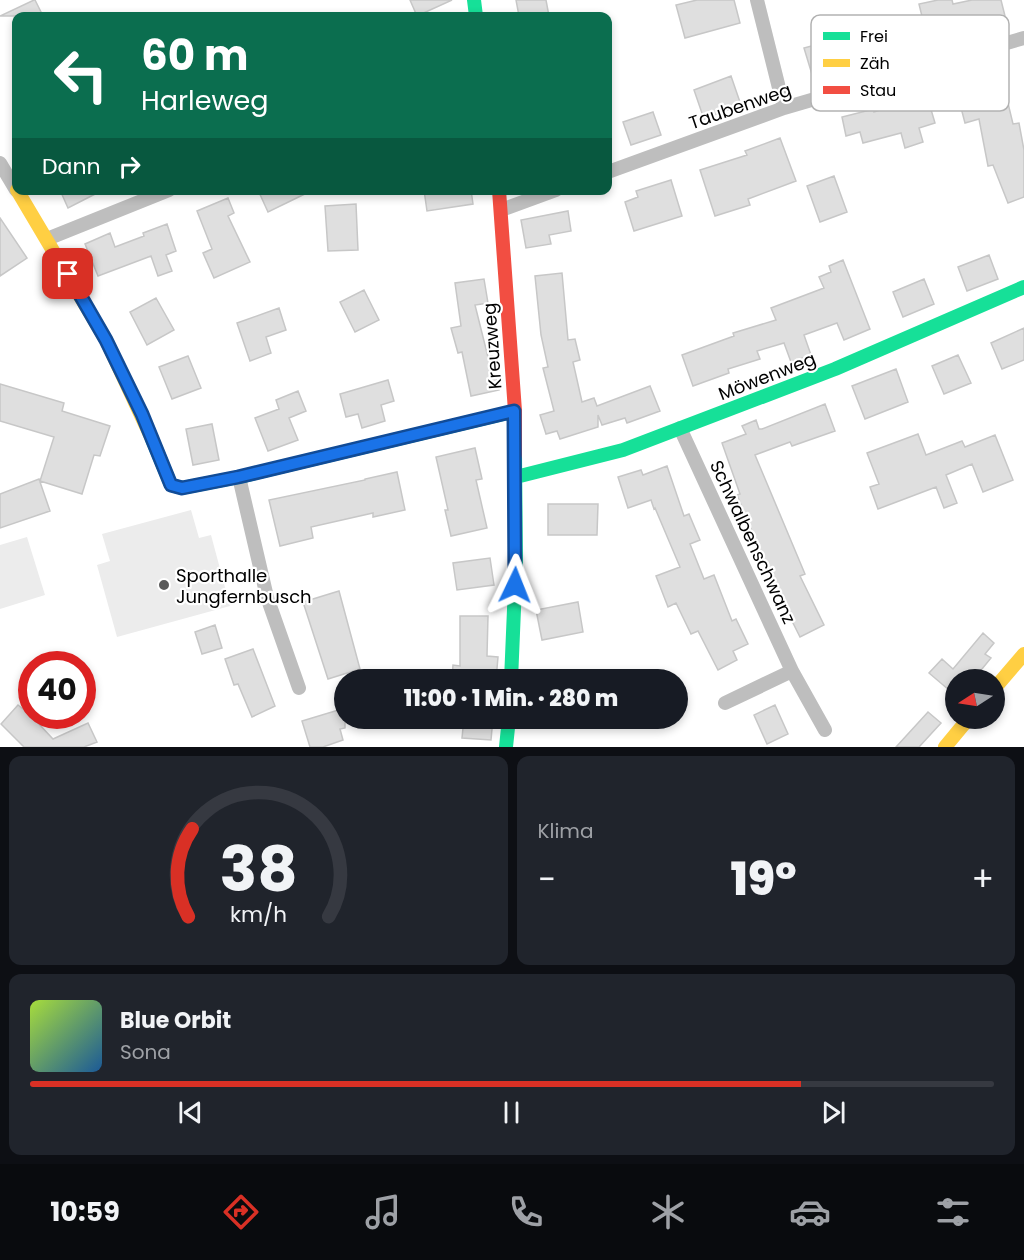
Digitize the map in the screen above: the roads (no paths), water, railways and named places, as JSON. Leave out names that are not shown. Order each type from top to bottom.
[{"type":"street","points":[[757,0],[784,108]]},
{"type":"street","name":"Taubenweg","points":[[1009,42],[1024,38]]},
{"type":"street","name":"Taubenweg","points":[[612,171],[811,100]]},
{"type":"street","points":[[0,163],[12,182]]},
{"type":"street","points":[[20,195],[106,340],[142,414],[171,485],[182,488],[238,477],[514,411]]},
{"type":"street","points":[[47,239],[157,195]]},
{"type":"street","name":"Kreuzweg","points":[[500,195],[514,411],[516,477],[516,562],[511,669]]},
{"type":"street","points":[[501,210],[542,195]]},
{"type":"street","name":"Möwenweg","points":[[516,477],[623,450],[836,369],[1024,287]]},
{"type":"street","name":"Schwalbenschwanz","points":[[680,428],[792,671],[825,730]]},
{"type":"street","points":[[238,477],[267,597],[299,688]]},
{"type":"street","points":[[1005,678],[1021,663]]},
{"type":"street","points":[[724,704],[792,671]]},
{"type":"street","points":[[506,747],[508,729]]},
{"type":"street","points":[[945,747],[960,729]]},
{"type":"place","name":"Sporthalle Jungfernbusch","points":[[164,585]]}]
